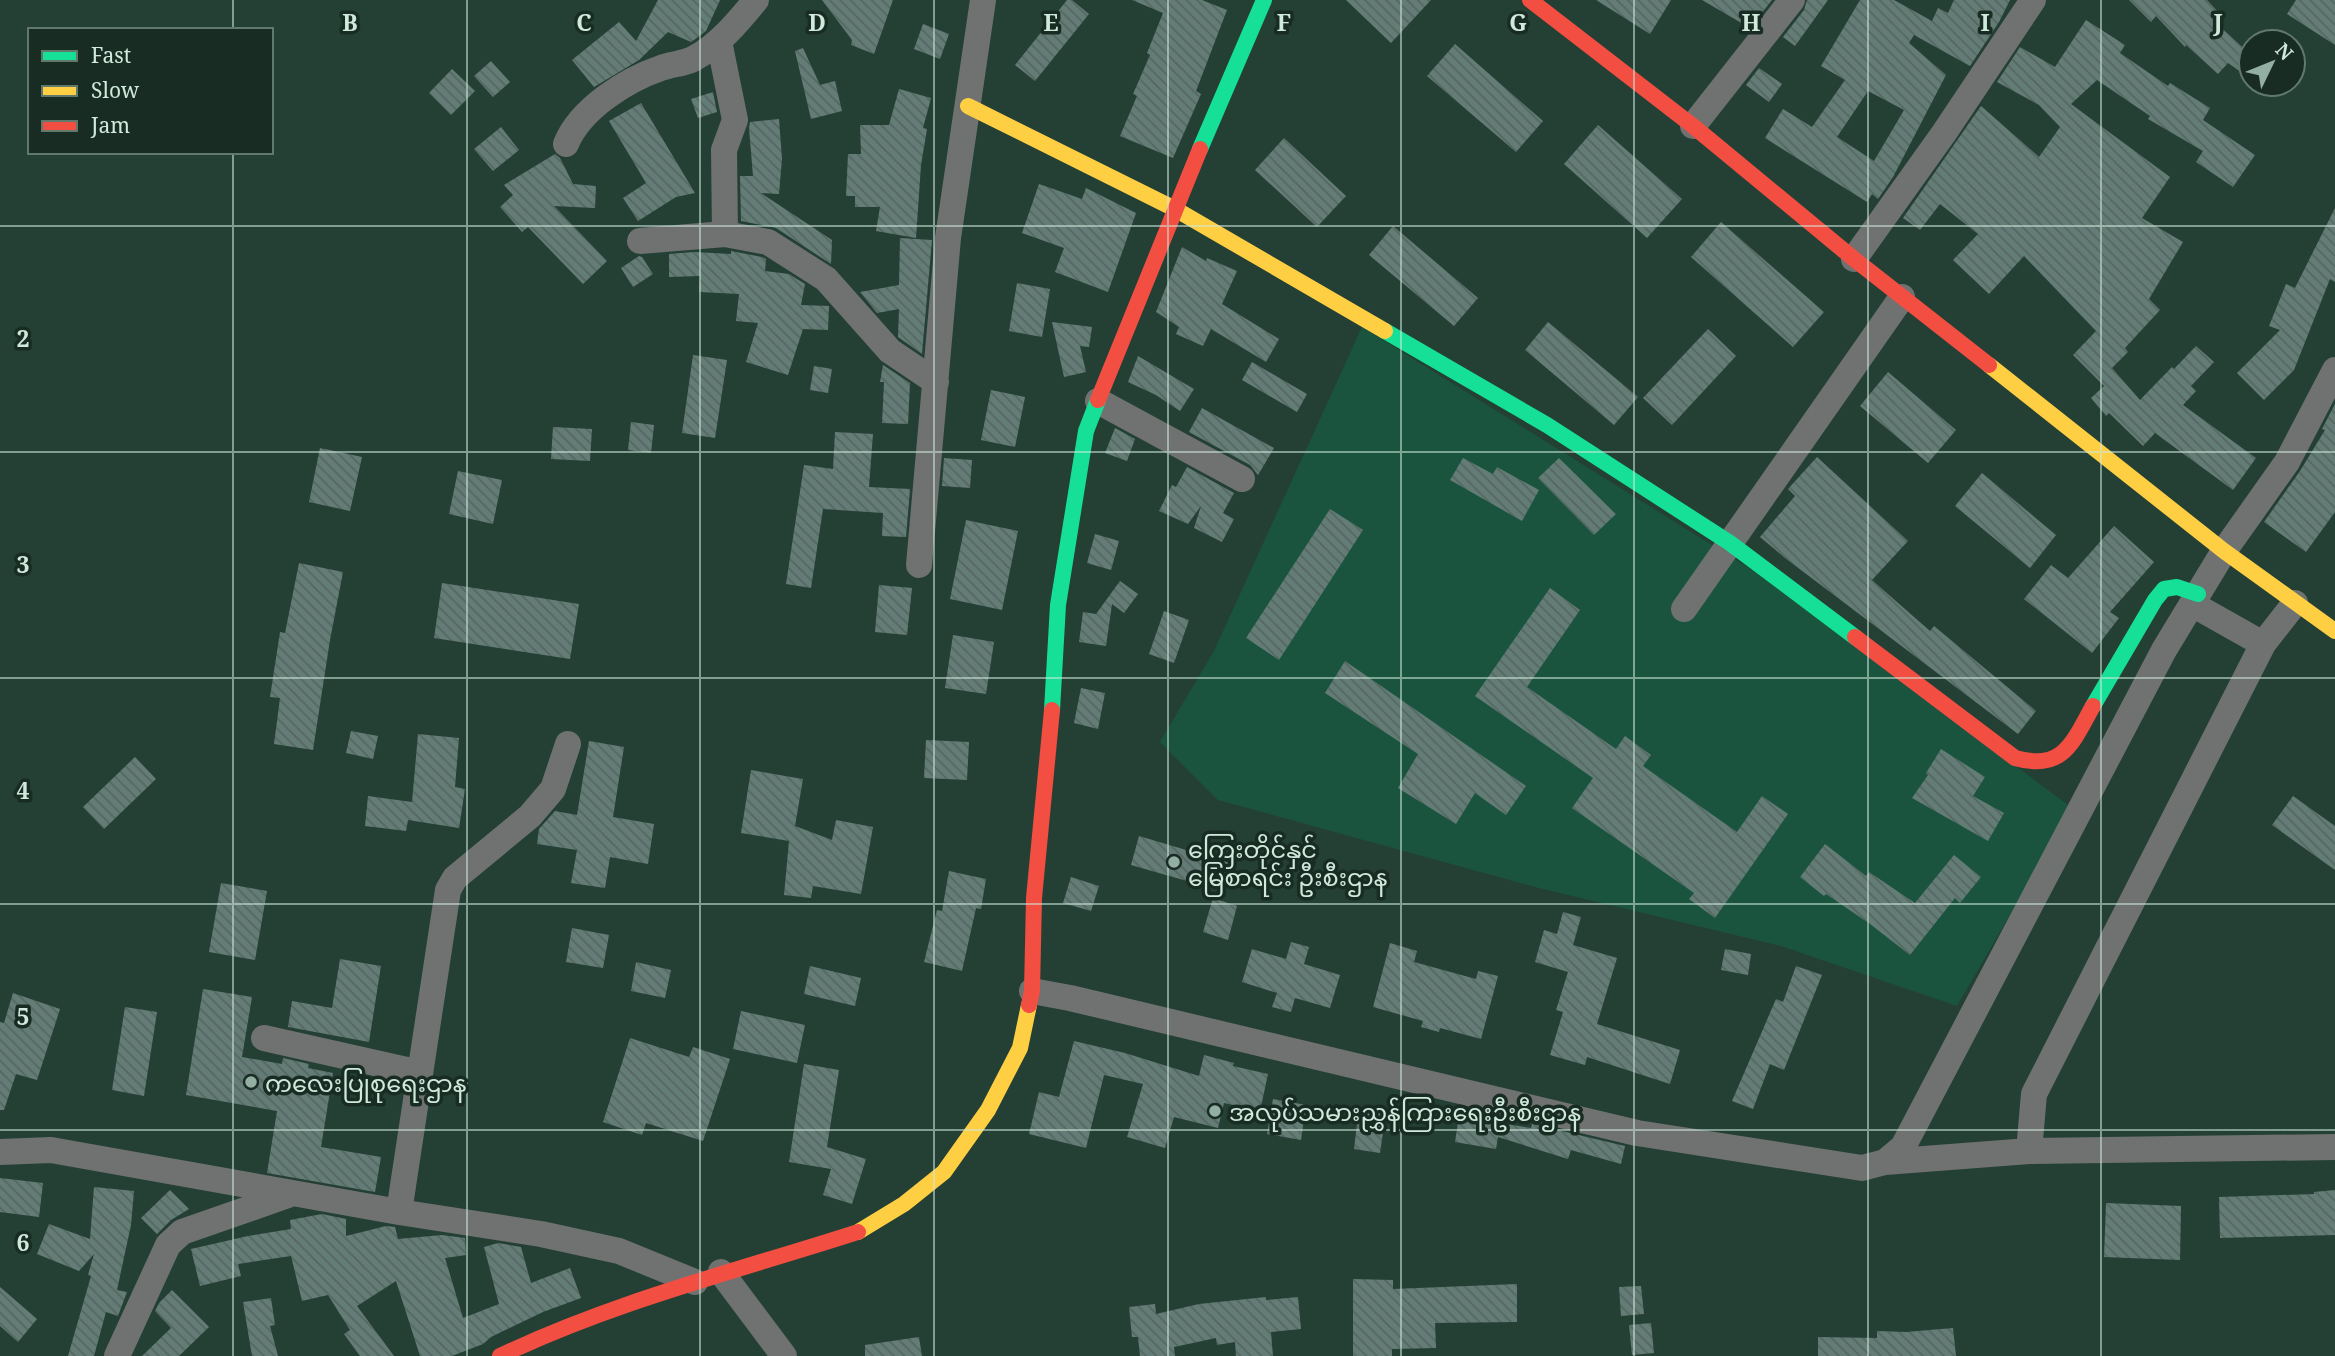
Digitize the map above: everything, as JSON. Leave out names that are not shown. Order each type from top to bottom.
[{"type":"main road","points":[[500,1356],[552,1331],[721,1272],[857,1232],[904,1204],[944,1172],[988,1110],[1020,1048],[1032,991],[1034,898],[1051,738],[1058,605],[1086,431],[1175,209],[1264,0]]},
{"type":"main road","points":[[1530,0],[1693,126],[1854,259],[2224,551],[2335,631]]},
{"type":"main road","points":[[968,106],[1175,209],[1547,425],[1730,543],[2015,758],[2045,763],[2067,751],[2155,600],[2167,587],[2177,587],[2195,599]]},
{"type":"street","points":[[566,144],[572,129],[614,90],[636,77],[691,60],[719,41],[756,0]]},
{"type":"street","points":[[919,565],[948,238],[983,0]]},
{"type":"street","points":[[1693,126],[1792,0]]},
{"type":"street","points":[[1854,259],[1944,133],[2033,0]]},
{"type":"street","points":[[719,41],[735,120],[724,150],[725,234]]},
{"type":"street","points":[[640,242],[725,234],[768,242],[826,279],[890,351],[936,382]]},
{"type":"street","points":[[1684,609],[1902,297]]},
{"type":"street","points":[[1885,1162],[1903,1147],[2164,650],[2224,551],[2287,462],[2335,370]]},
{"type":"street","points":[[1098,401],[1242,479]]},
{"type":"street","points":[[2195,599],[2263,644]]},
{"type":"street","points":[[2029,1151],[2034,1094],[2263,644],[2295,603]]},
{"type":"street","points":[[2136,632],[2164,650]]},
{"type":"street","points":[[399,1212],[448,890],[455,878],[530,816],[553,789],[568,744]]},
{"type":"street","points":[[1032,991],[1637,1133],[1862,1168],[1885,1162],[2029,1151],[2335,1147]]},
{"type":"street","points":[[264,1038],[420,1073]]},
{"type":"street","points":[[0,1152],[51,1150],[399,1212],[541,1234],[619,1251],[695,1282]]},
{"type":"street","points":[[117,1356],[168,1245],[182,1232],[293,1193]]},
{"type":"street","points":[[721,1272],[784,1356]]},
{"type":"shaded area","points":[[1362,327],[1760,575],[2072,808],[1957,1006],[1781,946],[1539,888],[1218,800],[1160,742],[1214,651]]},
{"type":"building","points":[[658,0],[720,0],[706,31],[694,40],[691,42],[668,32],[639,60],[594,87],[572,60],[619,22],[636,41]]},
{"type":"building","points":[[822,0],[893,0],[874,54],[851,45],[852,40]]},
{"type":"building","points":[[1067,0],[1072,0],[1089,14],[1035,81],[1015,65]]},
{"type":"building","points":[[1132,0],[1202,0],[1227,10],[1196,91],[1201,94],[1173,158],[1120,136],[1137,96],[1133,94],[1150,55],[1147,53],[1163,13]]},
{"type":"building","points":[[1346,0],[1431,0],[1391,43]]},
{"type":"building","points":[[1596,0],[1671,0],[1650,34]]},
{"type":"building","points":[[1702,0],[1772,0],[1750,28]]},
{"type":"building","points":[[1807,0],[1828,0],[1795,46],[1783,37],[1804,10]]},
{"type":"building","points":[[1860,0],[1894,0],[1932,21],[1938,8],[1948,13],[1954,0],[2010,0],[1970,66],[1914,35],[1909,43],[1946,75],[1893,177],[1878,199],[1872,194],[1867,202],[1765,138],[1783,109],[1812,127],[1845,80],[1821,66]],"holes":[[[1868,91],[1904,110],[1874,161],[1837,137]]]},
{"type":"building","points":[[2129,0],[2207,0],[2220,14],[2213,20],[2237,42],[2237,69],[2228,63],[2218,74],[2186,45],[2185,47],[2156,16],[2151,22]]},
{"type":"building","points":[[2296,0],[2335,0],[2335,45],[2287,14]]},
{"type":"building","points":[[2086,20],[2125,45],[2120,53],[2168,86],[2170,83],[2210,108],[2203,120],[2255,155],[2233,187],[2196,162],[2203,151],[2148,119],[2150,116],[2097,80],[2071,104],[2170,177],[2142,218],[2183,242],[2149,299],[2160,310],[2125,348],[2128,352],[2112,368],[2140,400],[2196,346],[2214,362],[2191,386],[2196,391],[2183,405],[2256,458],[2233,490],[2155,433],[2143,446],[2109,413],[2106,416],[2091,398],[2104,386],[2073,355],[2096,331],[2024,256],[1989,294],[1953,260],[1978,234],[1940,204],[1920,230],[1903,218],[1981,106],[2039,157],[2060,127],[2039,105],[1997,82],[2020,47],[2055,67]]},
{"type":"building","points":[[923,24],[949,34],[940,59],[914,49]]},
{"type":"building","points":[[1455,44],[1543,121],[1516,152],[1427,76]]},
{"type":"building","points":[[803,48],[820,85],[835,81],[842,111],[811,119],[795,51]]},
{"type":"building","points":[[491,61],[510,82],[493,97],[474,76]]},
{"type":"building","points":[[1759,68],[1782,84],[1769,102],[1746,85]]},
{"type":"building","points":[[452,69],[475,91],[451,115],[429,93]]},
{"type":"building","points":[[899,89],[931,98],[923,128],[927,129],[921,165],[916,238],[876,231],[880,207],[855,207],[855,196],[846,196],[848,154],[861,154],[860,125],[889,125]]},
{"type":"building","points":[[713,92],[717,112],[698,118],[691,99]]},
{"type":"building","points":[[641,103],[695,193],[676,197],[638,221],[623,198],[646,183],[609,121]]},
{"type":"building","points":[[779,119],[782,159],[779,194],[761,193],[832,240],[831,264],[776,228],[741,221],[740,176],[753,176],[750,122]]},
{"type":"building","points":[[1598,125],[1682,199],[1647,238],[1564,164]]},
{"type":"building","points":[[501,127],[519,150],[493,171],[474,149]]},
{"type":"building","points":[[1284,138],[1346,196],[1317,227],[1255,170]]},
{"type":"building","points":[[555,154],[560,158],[573,184],[596,186],[595,208],[554,206],[607,261],[583,284],[528,227],[522,232],[500,207],[513,195],[504,185]]},
{"type":"building","points":[[1039,184],[1082,199],[1086,188],[1136,213],[1108,292],[1055,272],[1064,248],[1022,233]]},
{"type":"building","points":[[2335,208],[2335,282],[2330,279],[2294,370],[2264,400],[2237,373],[2280,330],[2269,326],[2286,284],[2295,288]]},
{"type":"building","points":[[1721,222],[1824,312],[1793,347],[1691,257]]},
{"type":"building","points":[[1393,226],[1478,298],[1454,326],[1369,255]]},
{"type":"building","points":[[900,238],[932,240],[922,354],[898,337],[899,309],[877,313],[860,292],[899,285]]},
{"type":"building","points":[[1182,247],[1206,261],[1207,258],[1237,271],[1222,304],[1279,339],[1266,362],[1211,329],[1203,346],[1176,334],[1179,327],[1156,312]]},
{"type":"building","points":[[731,251],[762,257],[766,259],[765,271],[789,274],[805,284],[801,305],[829,306],[828,330],[803,329],[788,375],[746,362],[758,323],[736,321],[739,294],[699,292],[700,276],[669,277],[669,254],[731,254]]},
{"type":"building","points":[[639,256],[653,274],[633,287],[621,268]]},
{"type":"building","points":[[1017,283],[1050,289],[1042,337],[1009,331]]},
{"type":"building","points":[[1052,322],[1092,327],[1089,347],[1080,346],[1086,372],[1064,377]]},
{"type":"building","points":[[1548,322],[1638,397],[1614,425],[1525,350]]},
{"type":"building","points":[[1708,329],[1736,356],[1672,425],[1643,398]]},
{"type":"building","points":[[693,355],[727,360],[715,438],[682,433]]},
{"type":"building","points":[[1138,356],[1194,389],[1180,411],[1156,395],[1128,382]]},
{"type":"building","points":[[1252,362],[1307,394],[1297,412],[1242,380]]},
{"type":"building","points":[[883,365],[910,383],[908,424],[882,423],[884,382],[880,382]]},
{"type":"building","points":[[814,366],[832,369],[828,393],[810,390]]},
{"type":"building","points":[[1888,372],[1956,430],[1928,463],[1860,406]]},
{"type":"building","points":[[991,390],[1025,397],[1015,447],[981,440]]},
{"type":"building","points":[[2335,404],[2335,512],[2306,552],[2264,522],[2325,430],[2322,429]]},
{"type":"building","points":[[1202,408],[1274,448],[1258,475],[1250,465],[1189,432]]},
{"type":"building","points":[[631,422],[654,425],[651,453],[628,450]]},
{"type":"building","points":[[553,427],[592,429],[590,461],[551,459]]},
{"type":"building","points":[[1115,428],[1135,439],[1127,461],[1105,453]]},
{"type":"building","points":[[835,432],[873,434],[869,487],[910,489],[906,537],[882,536],[883,513],[823,509],[811,588],[786,584],[804,465],[833,469]]},
{"type":"building","points":[[320,448],[362,457],[350,511],[309,502]]},
{"type":"building","points":[[1817,457],[1908,541],[1872,580],[1930,631],[1934,626],[2036,711],[2018,734],[1760,537],[1795,496],[1788,489]]},
{"type":"building","points":[[944,458],[972,460],[970,488],[942,486]]},
{"type":"building","points":[[1463,458],[1493,474],[1497,467],[1539,490],[1522,521],[1450,480]]},
{"type":"building","points":[[1559,458],[1616,514],[1594,535],[1538,478]]},
{"type":"building","points":[[1187,467],[1234,493],[1223,513],[1234,519],[1222,542],[1194,528],[1201,506],[1188,524],[1159,511],[1172,485],[1176,487]]},
{"type":"building","points":[[458,471],[502,480],[493,524],[449,514]]},
{"type":"building","points":[[1982,473],[2056,535],[2030,568],[1955,506]]},
{"type":"building","points":[[1330,509],[1363,530],[1279,660],[1246,638]]},
{"type":"building","points":[[966,520],[1018,531],[1002,610],[950,599]]},
{"type":"building","points":[[2114,526],[2154,562],[2110,612],[2119,618],[2092,653],[2024,599],[2051,565],[2068,578]]},
{"type":"building","points":[[1095,534],[1119,541],[1111,570],[1087,563]]},
{"type":"building","points":[[299,563],[343,572],[313,750],[274,744],[280,698],[270,697],[280,632],[285,633]]},
{"type":"building","points":[[1120,581],[1138,594],[1124,613],[1112,604],[1106,646],[1079,642],[1083,612],[1096,614]]},
{"type":"building","points":[[442,583],[579,604],[570,659],[434,638]]},
{"type":"building","points":[[879,585],[912,588],[907,635],[875,632]]},
{"type":"building","points":[[1550,588],[1580,610],[1527,687],[1616,749],[1625,736],[1651,755],[1643,766],[1737,832],[1762,796],[1788,814],[1715,918],[1689,899],[1694,893],[1572,808],[1593,778],[1475,696]]},
{"type":"building","points":[[1164,611],[1189,620],[1174,663],[1149,654]]},
{"type":"building","points":[[953,635],[994,642],[986,694],[945,688]]},
{"type":"building","points":[[1345,661],[1526,786],[1506,815],[1475,793],[1456,824],[1398,788],[1418,754],[1325,693]]},
{"type":"building","points":[[1081,688],[1105,693],[1098,729],[1074,723]]},
{"type":"building","points":[[351,731],[378,736],[373,759],[346,753]]},
{"type":"building","points":[[418,734],[459,738],[455,787],[465,789],[459,828],[408,820],[406,831],[365,826],[368,796],[412,802]]},
{"type":"building","points":[[926,740],[969,742],[967,780],[924,778]]},
{"type":"building","points":[[589,741],[624,747],[613,817],[654,824],[648,864],[610,857],[605,888],[571,883],[577,850],[537,844],[539,829],[555,811],[577,815]]},
{"type":"building","points":[[1941,749],[1985,777],[1973,796],[2004,813],[1988,841],[1912,798]]},
{"type":"building","points":[[135,757],[156,779],[104,829],[83,807]]},
{"type":"building","points":[[751,770],[803,779],[795,826],[832,840],[836,820],[873,827],[861,894],[813,886],[811,898],[784,895],[789,841],[741,833]]},
{"type":"building","points":[[2293,796],[2335,826],[2335,870],[2272,825]]},
{"type":"building","points":[[1139,836],[1230,863],[1222,891],[1131,865]]},
{"type":"building","points":[[1825,844],[1866,876],[1869,872],[1915,903],[1954,855],[1981,877],[1960,903],[1955,898],[1910,955],[1870,924],[1826,894],[1824,896],[1800,877]]},
{"type":"building","points":[[949,871],[986,879],[981,909],[976,908],[962,971],[924,962],[937,910],[942,911]]},
{"type":"building","points":[[1071,877],[1099,886],[1091,911],[1063,903]]},
{"type":"building","points":[[221,883],[267,891],[255,960],[209,952]]},
{"type":"building","points":[[1213,898],[1237,906],[1228,940],[1203,932]]},
{"type":"building","points":[[1563,912],[1581,917],[1573,945],[1617,958],[1597,1024],[1680,1050],[1670,1084],[1587,1057],[1585,1065],[1550,1055],[1563,1012],[1556,1010],[1568,972],[1535,962],[1544,930],[1557,934]]},
{"type":"building","points":[[572,928],[609,935],[603,968],[566,962]]},
{"type":"building","points":[[1291,942],[1309,947],[1304,964],[1340,975],[1330,1008],[1295,998],[1291,1012],[1272,1007],[1277,993],[1242,982],[1252,949],[1286,959]]},
{"type":"building","points":[[1390,943],[1417,951],[1414,962],[1476,979],[1478,971],[1498,976],[1481,1039],[1440,1028],[1439,1032],[1421,1027],[1423,1021],[1373,1007]]},
{"type":"building","points":[[1725,949],[1751,954],[1748,975],[1721,970]]},
{"type":"building","points":[[340,959],[381,966],[369,1042],[288,1027],[292,1001],[332,1008]]},
{"type":"building","points":[[636,962],[671,970],[665,998],[631,991]]},
{"type":"building","points":[[810,966],[861,978],[855,1006],[804,994]]},
{"type":"building","points":[[1796,966],[1822,975],[1784,1070],[1770,1064],[1753,1109],[1732,1101],[1776,999],[1783,1002]]},
{"type":"building","points":[[203,989],[252,997],[242,1057],[282,1064],[283,1058],[309,1064],[308,1068],[333,1073],[321,1147],[381,1157],[375,1192],[267,1173],[277,1111],[186,1095]]},
{"type":"building","points":[[13,993],[60,1009],[37,1080],[16,1074],[4,1110],[0,1110],[0,1022],[4,1023]]},
{"type":"building","points":[[125,1007],[157,1012],[144,1096],[112,1090]]},
{"type":"building","points":[[741,1011],[805,1025],[797,1063],[733,1049]]},
{"type":"building","points":[[630,1038],[689,1057],[693,1047],[730,1059],[703,1141],[646,1123],[642,1135],[603,1122]]},
{"type":"building","points":[[1074,1041],[1125,1053],[1199,1076],[1204,1055],[1234,1063],[1233,1066],[1268,1074],[1260,1111],[1224,1103],[1218,1128],[1174,1117],[1165,1148],[1127,1137],[1143,1084],[1104,1075],[1086,1148],[1029,1134],[1039,1092],[1059,1097]]},
{"type":"building","points":[[804,1064],[839,1070],[827,1147],[866,1159],[852,1204],[823,1195],[831,1169],[789,1162]]},
{"type":"building","points":[[1273,1099],[1306,1105],[1301,1140],[1267,1134]]},
{"type":"building","points":[[1359,1108],[1386,1112],[1380,1153],[1354,1149]]},
{"type":"building","points":[[1459,1116],[1531,1128],[1532,1124],[1625,1146],[1621,1164],[1571,1150],[1568,1159],[1498,1137],[1496,1149],[1455,1142]]},
{"type":"building","points":[[0,1178],[43,1183],[39,1217],[0,1212]]},
{"type":"building","points":[[94,1187],[134,1191],[131,1225],[117,1290],[127,1292],[118,1316],[106,1312],[94,1356],[68,1356],[91,1276],[88,1275],[94,1254],[79,1271],[37,1254],[49,1224],[90,1239]]},
{"type":"building","points":[[170,1190],[189,1209],[171,1220],[157,1234],[141,1218]]},
{"type":"building","points":[[2335,1190],[2335,1235],[2220,1238],[2219,1197],[2314,1194]]},
{"type":"building","points":[[2106,1203],[2181,1206],[2180,1260],[2104,1257]]},
{"type":"building","points":[[322,1214],[346,1219],[346,1236],[386,1226],[395,1227],[398,1239],[442,1235],[465,1238],[466,1255],[445,1258],[463,1318],[499,1304],[484,1247],[498,1243],[521,1247],[531,1283],[570,1268],[581,1298],[543,1312],[491,1337],[483,1344],[452,1356],[420,1356],[396,1281],[357,1306],[394,1356],[360,1356],[344,1334],[350,1330],[328,1295],[302,1301],[291,1256],[238,1264],[241,1276],[200,1286],[191,1249],[291,1229],[290,1220]]},
{"type":"building","points":[[1353,1279],[1393,1280],[1393,1289],[1517,1284],[1517,1322],[1435,1323],[1436,1348],[1392,1349],[1392,1356],[1353,1356]]},
{"type":"building","points":[[1641,1286],[1644,1314],[1621,1316],[1619,1287]]},
{"type":"building","points":[[0,1287],[37,1319],[18,1342],[0,1326]]},
{"type":"building","points":[[172,1290],[209,1327],[179,1356],[142,1356],[171,1328],[155,1311]]},
{"type":"building","points":[[1266,1297],[1266,1300],[1298,1297],[1301,1329],[1271,1332],[1273,1356],[1236,1356],[1235,1342],[1217,1345],[1216,1338],[1174,1347],[1175,1356],[1140,1356],[1138,1337],[1132,1337],[1129,1307],[1155,1304],[1156,1314],[1199,1304]]},
{"type":"building","points":[[271,1298],[275,1325],[270,1326],[278,1356],[252,1356],[243,1302]]},
{"type":"building","points":[[1651,1323],[1654,1353],[1632,1355],[1629,1325]]},
{"type":"building","points":[[1953,1328],[1956,1356],[1818,1356],[1818,1337],[1877,1338],[1877,1331],[1906,1332]]},
{"type":"building","points":[[919,1337],[922,1356],[865,1356],[865,1345]]},
{"type":"traffic: fast","points":[[1200,149],[1264,0]]},
{"type":"traffic: fast","points":[[1385,331],[1547,425],[1730,543],[1855,637]]},
{"type":"traffic: fast","points":[[1052,710],[1058,605],[1086,431],[1098,400]]},
{"type":"traffic: fast","points":[[2093,706],[2164,589],[2177,587],[2198,594]]},
{"type":"traffic: slow","points":[[968,106],[1175,209],[1385,331]]},
{"type":"traffic: slow","points":[[1989,365],[2224,551],[2335,631]]},
{"type":"traffic: slow","points":[[858,1232],[904,1204],[944,1172],[988,1110],[1020,1048],[1029,1005]]},
{"type":"traffic: jam","points":[[1530,0],[1693,126],[1854,259],[1989,365]]},
{"type":"traffic: jam","points":[[1098,400],[1200,149]]},
{"type":"traffic: jam","points":[[1855,637],[2015,758],[2045,761],[2056,757],[2072,742],[2093,706]]},
{"type":"traffic: jam","points":[[1029,1005],[1032,991],[1034,898],[1052,710]]},
{"type":"traffic: jam","points":[[500,1356],[543,1336],[632,1303],[858,1232]]},
{"type":"place","name":"ကြေးတိုင်နှင့် မြေစာရင်း ဦးစီးဌာန","points":[[1174,862]]},
{"type":"place","name":"ကလေးပြုစုရေးဌာန","points":[[251,1082]]},
{"type":"place","name":"အလုပ်သမားညွှန်ကြားရေးဦးစီးဌာန","points":[[1215,1111]]}]
